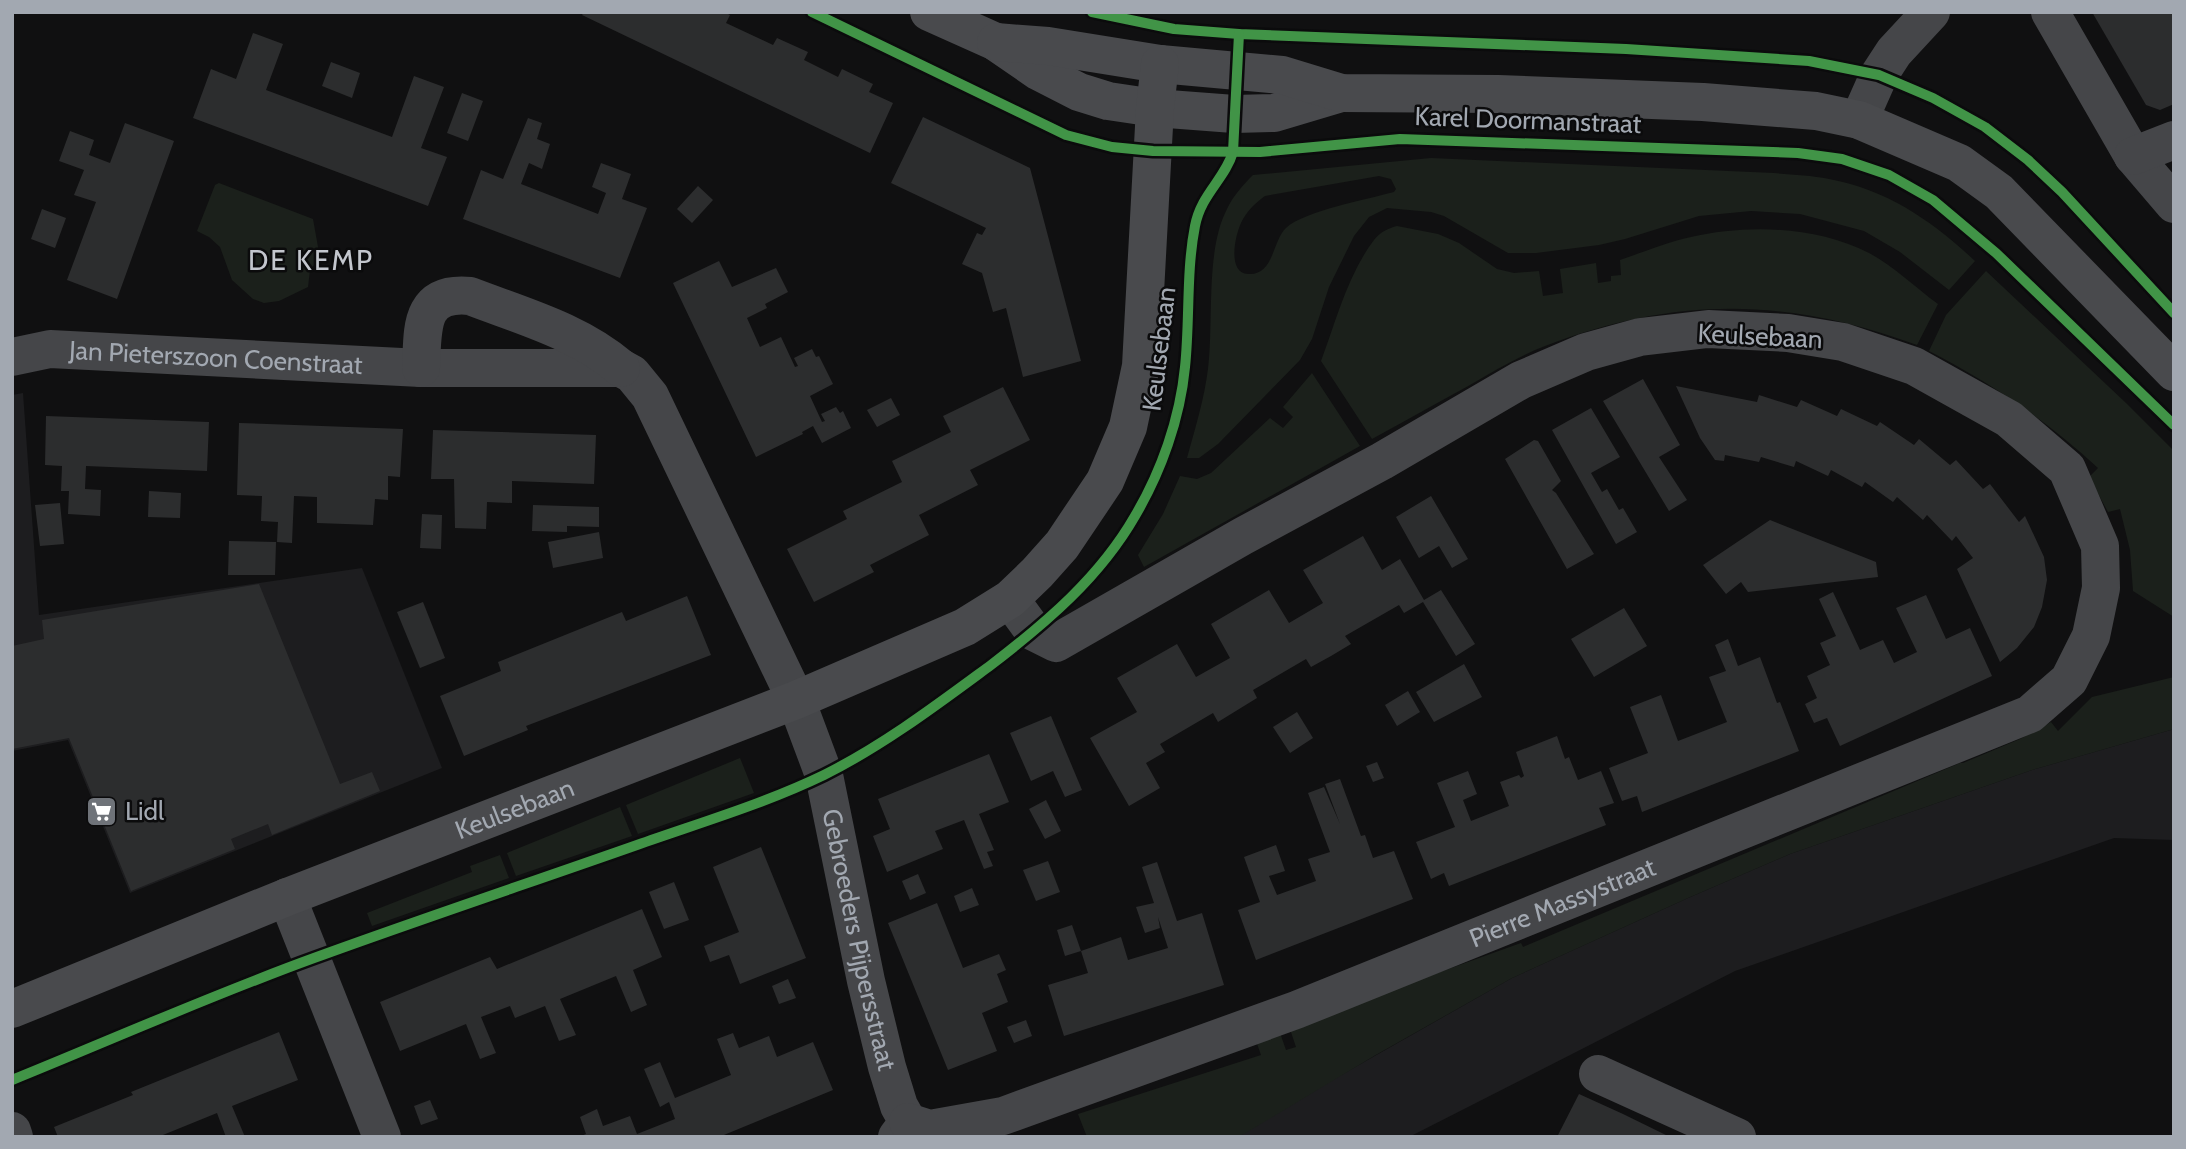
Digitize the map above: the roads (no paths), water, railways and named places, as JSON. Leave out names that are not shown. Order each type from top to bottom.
[{"type":"main road","name":"Karel Doormanstraat","points":[[929,12],[996,42],[1038,71],[1079,92],[1108,101],[1155,108],[1234,114],[1275,113],[1341,93]]},
{"type":"main road","name":"Karel Doormanstraat","points":[[996,42],[1048,46],[1160,64],[1282,75],[1341,93],[1498,94],[1703,102],[1816,111],[1859,120],[1959,163],[1999,192],[2174,372]]},
{"type":"main road","name":"Keulsebaan","points":[[12,1009],[287,897],[796,699],[964,627],[1010,599],[1062,545],[1105,481],[1128,427],[1141,366],[1155,108],[1160,64]]},
{"type":"street","points":[[1859,120],[1879,75],[1894,52],[1931,12]]},
{"type":"street","points":[[2050,12],[2133,156],[2174,204]]},
{"type":"street","points":[[2133,156],[2174,140]]},
{"type":"street","points":[[421,368],[423,321],[431,306],[442,298],[456,295],[470,296],[574,336],[601,351],[632,374],[650,396],[796,699]]},
{"type":"street","name":"Keulsebaan","points":[[1010,599],[1034,632],[1056,643],[1521,380],[1586,352],[1618,343],[1640,337],[1708,329],[1788,333],[1843,342],[1914,366],[1950,384],[2009,419],[2067,469],[2100,546]]},
{"type":"street","name":"Jan Pieterszoon Coenstraat","points":[[12,357],[50,349],[421,368],[621,368]]},
{"type":"street","name":"Pierre Massystraat","points":[[902,1129],[930,1129],[1003,1116],[1309,1005],[2030,714],[2069,680],[2091,636],[2101,588],[2100,546]]},
{"type":"street","name":"Gebroeders Pijpersstraat","points":[[796,699],[824,775],[866,981],[899,1106],[902,1129]]},
{"type":"street","points":[[287,897],[382,1137]]},
{"type":"street","points":[[1598,1074],[1737,1137]]},
{"type":"street","points":[[12,1131],[14,1137]]},
{"type":"place","name":"Lidl","points":[[102,811]]},
{"type":"district","name":"DE KEMP","points":[[311,260]]}]
